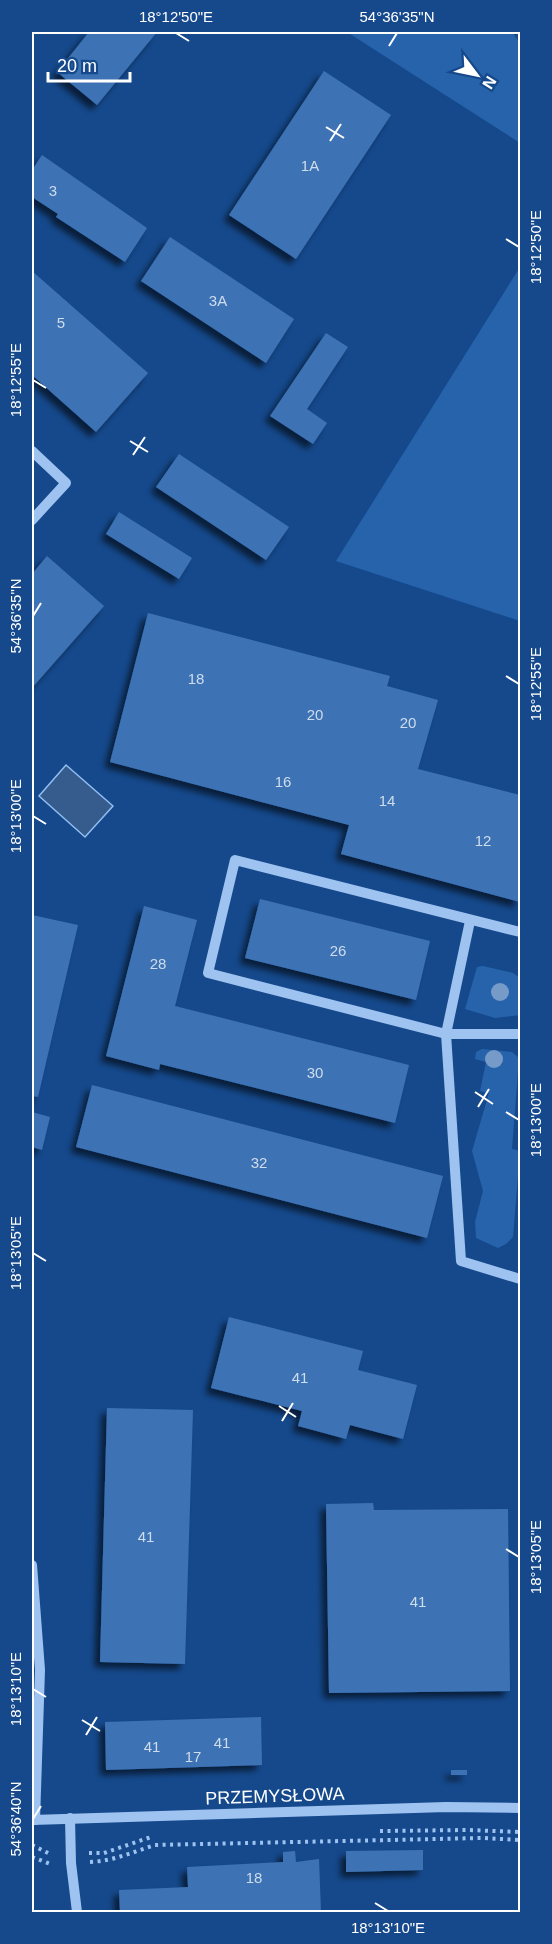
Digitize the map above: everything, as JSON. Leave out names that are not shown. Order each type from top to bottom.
[{"type":"street","points":[[32,451],[66,483],[32,520]]},
{"type":"street","points":[[520,932],[235,860],[208,973],[446,1034],[520,1034]]},
{"type":"street","points":[[470,921],[446,1034],[461,1261],[520,1279]]},
{"type":"street","points":[[32,1565],[40,1670],[33,1820]]},
{"type":"street","name":"PRZEMYSŁOWA","points":[[33,1820],[446,1807],[520,1808]]},
{"type":"street","points":[[70,1818],[71,1859],[77,1912]]},
{"type":"path","points":[[376,1831],[520,1832]]},
{"type":"path","points":[[32,1857],[48,1864],[104,1853],[153,1837]]},
{"type":"path","points":[[32,1845],[48,1855],[109,1861],[155,1845],[483,1838],[520,1840]]},
{"type":"shaded area","points":[[347,32],[512,32],[520,43],[520,143]]},
{"type":"shaded area","points":[[520,267],[520,621],[336,561]]},
{"type":"shaded area","points":[[66,765],[113,806],[85,837],[39,796]]},
{"type":"shaded area","points":[[483,966],[513,973],[520,978],[520,1015],[495,1018],[465,1009],[477,967]]},
{"type":"shaded area","points":[[482,1049],[512,1052],[519,1058],[512,1149],[520,1151],[513,1237],[498,1248],[476,1238],[475,1222],[483,1191],[472,1151],[489,1093],[480,1091],[486,1062],[475,1059],[476,1052]]},
{"type":"building","points":[[89,32],[157,32],[97,105],[57,72]]},
{"type":"building","points":[[324,71],[391,115],[296,259],[229,215]]},
{"type":"building","points":[[42,155],[147,228],[125,262],[56,217],[58,214],[32,197],[32,170]]},
{"type":"building","points":[[170,237],[294,319],[266,363],[141,281]]},
{"type":"building","points":[[32,271],[148,373],[96,432],[32,375]]},
{"type":"building","points":[[326,333],[348,347],[307,409],[327,423],[313,444],[270,416]]},
{"type":"building","points":[[179,454],[289,527],[266,560],[156,487]]},
{"type":"building","points":[[119,512],[192,558],[179,579],[106,534]]},
{"type":"building","points":[[47,556],[104,606],[32,688],[32,574]]},
{"type":"building","points":[[148,613],[390,676],[387,686],[438,700],[418,769],[520,795],[520,902],[341,854],[349,825],[110,762]]},
{"type":"building","points":[[260,899],[430,941],[416,1000],[245,958]]},
{"type":"building","points":[[144,906],[197,920],[175,1006],[409,1065],[395,1123],[160,1064],[159,1070],[106,1056]]},
{"type":"building","points":[[32,915],[78,925],[38,1097],[32,1096]]},
{"type":"building","points":[[92,1085],[443,1176],[427,1238],[76,1147]]},
{"type":"building","points":[[32,1112],[50,1117],[42,1150],[32,1147]]},
{"type":"building","points":[[229,1317],[363,1351],[358,1370],[417,1385],[403,1439],[350,1425],[346,1439],[298,1426],[302,1411],[211,1388]]},
{"type":"building","points":[[107,1408],[193,1410],[185,1664],[100,1662]]},
{"type":"building","points":[[373,1503],[374,1510],[508,1509],[510,1691],[329,1693],[326,1504]]},
{"type":"building","points":[[261,1717],[262,1765],[106,1770],[105,1722]]},
{"type":"building","points":[[451,1770],[467,1770],[467,1775],[451,1775]]},
{"type":"building","points":[[423,1850],[423,1870],[346,1872],[346,1851]]},
{"type":"building","points":[[295,1851],[296,1862],[319,1859],[321,1912],[120,1912],[119,1890],[188,1887],[187,1867],[283,1862],[283,1852]]}]
